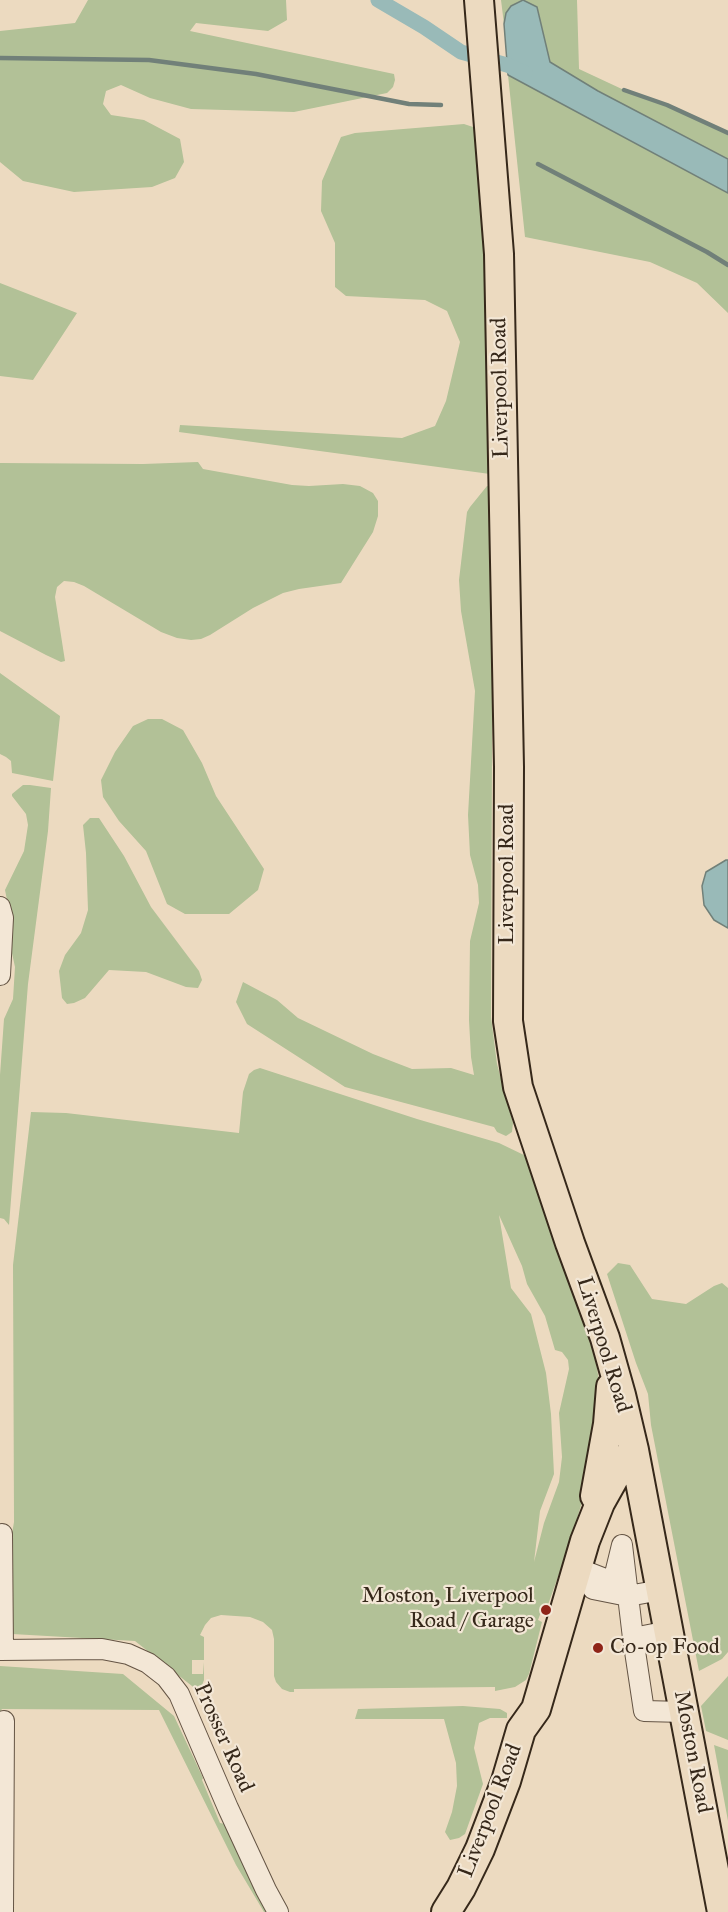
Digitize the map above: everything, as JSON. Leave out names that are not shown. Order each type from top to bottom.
[{"type":"highway","name":"Liverpool Road","points":[[446,1912],[480,1850],[499,1802],[521,1730],[536,1709],[585,1566],[600,1503],[623,1462],[634,1450],[609,1352],[518,1087],[508,1021],[508,767],[499,254],[479,0]]},
{"type":"highway","points":[[585,1566],[608,1424],[611,1392],[609,1352]]},
{"type":"highway","name":"Moston Road","points":[[634,1450],[722,1912]]},
{"type":"highway","name":"Liverpool Road","points":[[469,1912],[495,1863],[511,1819],[536,1733],[536,1709]]},
{"type":"street","points":[[0,908],[3,918],[0,975]]},
{"type":"street","points":[[2,1534],[2,1650]]},
{"type":"street","points":[[585,1566],[613,1582],[622,1545],[644,1711],[684,1712]]},
{"type":"street","points":[[585,1566],[628,1596],[661,1590]]},
{"type":"street","points":[[633,1638],[669,1631]]},
{"type":"street","name":"Prosser Road","points":[[2,1650],[102,1648],[128,1654],[148,1663],[166,1677],[179,1694],[228,1808],[278,1912]]},
{"type":"street","points":[[3,1912],[4,1721]]},
{"type":"green space","points":[[88,0],[286,0],[287,20],[268,31],[196,23],[190,31],[394,74],[395,80],[393,87],[387,93],[294,112],[191,109],[150,98],[121,85],[106,91],[103,104],[111,115],[144,120],[180,139],[184,162],[175,178],[152,187],[74,192],[23,181],[0,162],[0,31],[75,23]]},
{"type":"green space","points":[[501,0],[577,0],[579,69],[728,133],[728,159],[598,91],[550,62],[537,7],[506,13],[504,24]]},
{"type":"green space","points":[[508,75],[728,193],[728,313],[697,283],[650,262],[525,237]]},
{"type":"green space","points":[[464,124],[479,129],[488,341],[490,474],[179,432],[180,425],[402,438],[435,426],[446,401],[460,342],[447,311],[425,300],[346,296],[335,287],[335,243],[321,211],[322,181],[341,137],[355,133]]},
{"type":"green space","points":[[0,283],[77,313],[33,380],[0,376]]},
{"type":"green space","points":[[198,462],[203,469],[292,485],[360,486],[373,493],[378,501],[378,516],[373,532],[341,583],[283,593],[201,639],[177,638],[161,632],[84,586],[64,581],[57,587],[55,597],[65,661],[61,662],[0,631],[0,463]]},
{"type":"green space","points":[[487,486],[493,487],[491,1017],[497,1064],[513,1123],[512,1132],[506,1136],[497,1132],[494,1127],[345,1087],[247,1024],[236,1002],[243,982],[277,1000],[298,1018],[373,1054],[412,1069],[451,1068],[474,1075],[469,1020],[470,941],[479,903],[478,885],[470,855],[468,815],[475,691],[461,611],[459,580],[467,512]]},
{"type":"green space","points":[[0,673],[60,716],[53,781],[12,773],[11,761],[0,754]]},
{"type":"green space","points":[[148,719],[162,719],[183,730],[202,763],[216,796],[264,869],[258,890],[229,914],[185,914],[167,904],[146,851],[119,821],[103,797],[101,780],[115,752],[133,726]]},
{"type":"green space","points":[[23,785],[51,788],[48,831],[28,984],[9,1225],[0,1218],[0,1075],[4,1019],[13,999],[15,967],[10,944],[11,920],[5,890],[24,851],[28,825],[26,814],[12,796]]},
{"type":"green space","points":[[90,818],[99,818],[124,856],[151,907],[199,971],[202,980],[198,988],[186,987],[146,972],[109,970],[85,998],[67,1004],[62,998],[59,971],[65,955],[81,933],[88,910],[83,825]]},
{"type":"green space","points":[[260,1068],[499,1143],[526,1156],[595,1356],[599,1381],[588,1482],[568,1549],[545,1613],[541,1612],[538,1620],[542,1622],[529,1674],[526,1680],[515,1687],[495,1691],[495,1687],[294,1689],[294,1692],[290,1692],[282,1689],[274,1676],[272,1630],[263,1622],[250,1617],[221,1615],[211,1618],[205,1625],[200,1635],[204,1637],[204,1660],[192,1660],[192,1674],[203,1674],[204,1662],[204,1680],[201,1688],[197,1690],[135,1641],[12,1634],[13,1265],[31,1112],[66,1113],[239,1133],[243,1092],[249,1074]],"holes":[[[499,1215],[522,1266],[527,1284],[545,1316],[555,1350],[562,1352],[568,1360],[569,1369],[559,1413],[562,1457],[559,1482],[544,1523],[534,1562],[540,1511],[554,1474],[551,1414],[546,1373],[531,1314],[511,1288]]]},
{"type":"green space","points":[[618,1263],[630,1265],[652,1299],[686,1304],[714,1286],[722,1283],[728,1288],[728,1652],[722,1659],[699,1671],[651,1425],[648,1394],[607,1274]]},
{"type":"green space","points":[[0,1666],[123,1674],[174,1716],[203,1778],[220,1823],[225,1824],[266,1912],[236,1865],[159,1710],[2,1709],[0,1712]]},
{"type":"green space","points":[[728,1676],[728,1740],[706,1731],[701,1706]]},
{"type":"green space","points":[[463,1706],[500,1709],[507,1713],[507,1718],[490,1718],[479,1723],[474,1748],[483,1784],[465,1834],[450,1840],[445,1832],[457,1786],[456,1763],[444,1719],[355,1719],[358,1709]]},
{"type":"green space","points":[[714,1745],[728,1750],[728,1821]]},
{"type":"water","points":[[523,0],[537,7],[550,62],[598,91],[728,159],[728,193],[508,75],[504,24],[506,13],[511,6]]},
{"type":"water","points":[[728,860],[728,928],[714,920],[704,905],[702,886],[706,872]]},
{"type":"waterway","points":[[378,0],[461,52],[507,65],[525,73]]},
{"type":"waterway","points":[[0,58],[149,60],[256,74],[409,104],[441,105]]},
{"type":"waterway","points":[[624,90],[667,105],[728,133]]},
{"type":"waterway","points":[[538,164],[728,265]]},
{"type":"place","name":"Moston, Liverpool Road / Garage","points":[[546,1610]]},
{"type":"place","name":"Co-op Food","points":[[598,1648]]}]
